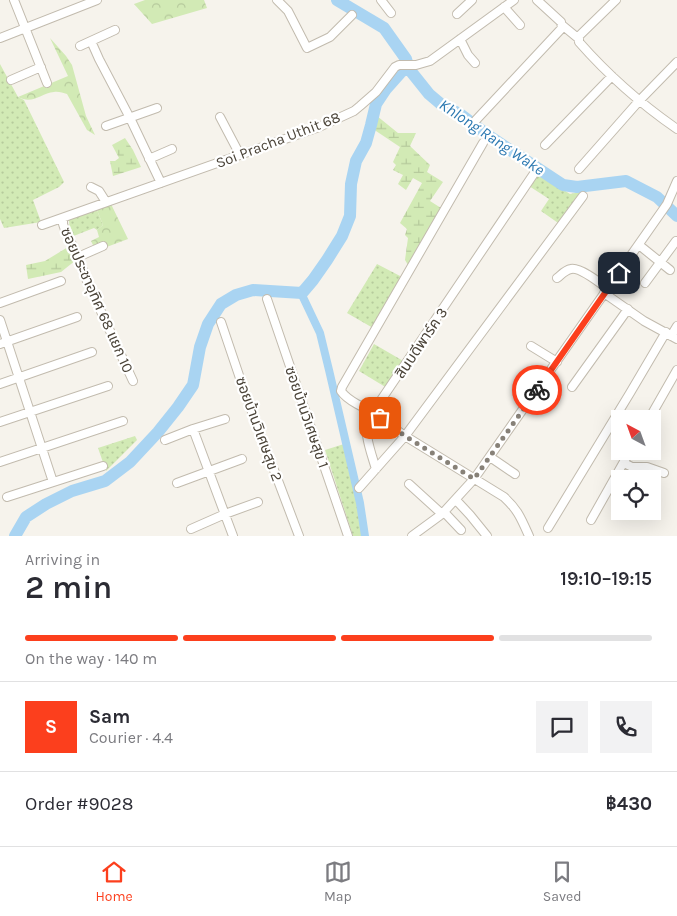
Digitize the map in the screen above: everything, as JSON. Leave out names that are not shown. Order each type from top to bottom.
[{"type":"street","points":[[14,0],[47,82]]},
{"type":"street","points":[[0,38],[97,0]]},
{"type":"street","points":[[277,0],[288,11],[307,48],[330,37],[352,15]]},
{"type":"street","points":[[382,0],[390,13]]},
{"type":"street","points":[[457,14],[472,0]]},
{"type":"street","name":"Soi Pracha Uthit 68","points":[[42,225],[319,127],[354,111],[376,92],[392,70],[399,65],[416,65],[430,61],[514,0]]},
{"type":"street","points":[[537,0],[579,39],[585,48],[612,76],[639,101],[677,129]]},
{"type":"street","points":[[579,39],[579,36],[616,0]]},
{"type":"street","points":[[504,8],[520,25]]},
{"type":"street","points":[[476,120],[562,28],[562,25]]},
{"type":"street","points":[[80,46],[115,30]]},
{"type":"street","points":[[460,39],[468,55],[475,63]]},
{"type":"street","points":[[91,40],[161,184]]},
{"type":"street","points":[[580,169],[639,101],[677,62]]},
{"type":"street","points":[[11,80],[41,67]]},
{"type":"street","points":[[545,145],[612,76]]},
{"type":"street","points":[[106,126],[157,108]]},
{"type":"street","points":[[220,117],[240,154]]},
{"type":"street","points":[[483,143],[342,386],[341,391],[344,396],[373,411],[405,436],[504,497],[515,507],[529,536]]},
{"type":"street","points":[[150,159],[172,149]]},
{"type":"street","name":"สินบดีพาร์ค 3","points":[[376,468],[367,436],[366,420],[533,175]]},
{"type":"street","points":[[412,536],[443,513],[474,479],[662,212],[677,181]]},
{"type":"street","points":[[91,187],[99,191],[106,202]]},
{"type":"street","points":[[359,488],[405,436],[583,196]]},
{"type":"street","name":"ซอยประชาอุทิศ 68 แยก 10","points":[[63,218],[65,230],[133,381]]},
{"type":"street","points":[[645,283],[676,240]]},
{"type":"street","points":[[639,245],[670,270]]},
{"type":"street","points":[[78,257],[103,246]]},
{"type":"street","points":[[557,278],[565,271],[578,269],[644,321],[671,336]]},
{"type":"street","points":[[0,303],[61,281]]},
{"type":"street","name":"ซอยบ้านวิเศษสุข 1","points":[[267,299],[348,536]]},
{"type":"street","points":[[572,387],[628,309]]},
{"type":"street","points":[[4,343],[77,317]]},
{"type":"street","points":[[0,320],[4,343],[20,378],[53,482]]},
{"type":"street","name":"ซอยบ้านวิเศษสุข 2","points":[[221,322],[247,398],[299,536]]},
{"type":"street","points":[[548,528],[630,393],[677,326]]},
{"type":"street","points":[[531,346],[557,362]]},
{"type":"street","points":[[0,384],[92,352]]},
{"type":"street","points":[[654,410],[677,370]]},
{"type":"street","points":[[0,422],[108,386]]},
{"type":"street","points":[[165,440],[225,419]]},
{"type":"street","points":[[0,462],[122,421]]},
{"type":"street","points":[[192,429],[233,536]]},
{"type":"street","points":[[490,457],[515,474]]},
{"type":"street","points":[[177,482],[242,459]]},
{"type":"street","points":[[591,520],[626,460]]},
{"type":"street","points":[[624,463],[632,467],[647,467],[664,473]]},
{"type":"street","points":[[7,497],[103,466]]},
{"type":"street","points":[[409,484],[461,530]]},
{"type":"street","points":[[456,500],[487,536]]},
{"type":"street","points":[[191,529],[258,502]]},
{"type":"green space","points":[[145,0],[204,0],[207,8],[152,24],[134,4]]},
{"type":"green space","points":[[50,38],[72,65],[86,116],[95,135],[87,130],[67,94],[60,92],[49,93],[28,100],[18,97],[68,76]]},
{"type":"green space","points":[[0,64],[18,97],[24,100],[64,182],[59,187],[33,200],[41,222],[4,228],[0,219]]},
{"type":"green space","points":[[377,116],[398,133],[416,133],[410,146],[430,165],[427,172],[443,182],[430,201],[441,208],[408,265],[405,260],[408,238],[405,235],[407,229],[400,223],[422,183],[413,178],[406,190],[398,184],[403,175],[393,170],[396,165],[393,162],[400,147],[373,129]]},
{"type":"green space","points":[[125,138],[141,167],[113,176],[110,161],[115,161],[119,158],[112,145]]},
{"type":"green space","points":[[537,173],[570,194],[585,191],[561,225],[541,211],[549,199],[529,186]]},
{"type":"green space","points":[[111,204],[128,239],[96,251],[91,241],[99,237],[97,230],[103,225],[97,210]]},
{"type":"green space","points":[[97,210],[103,225],[97,230],[94,228],[71,237],[69,220]]},
{"type":"green space","points":[[68,247],[76,260],[61,272],[28,279],[26,265],[45,261]]},
{"type":"green space","points":[[377,264],[402,277],[373,328],[347,313]]},
{"type":"green space","points":[[374,344],[405,362],[387,388],[359,371]]},
{"type":"green space","points":[[135,436],[137,440],[106,471],[98,448]]},
{"type":"green space","points":[[344,444],[365,536],[353,536],[325,450]]},
{"type":"waterway","name":"Khlong Rang Wake","points":[[337,0],[384,28],[406,59],[409,69],[429,94],[442,105],[460,114],[489,136],[563,185],[577,187],[626,181],[657,197],[677,216]]},
{"type":"waterway","points":[[15,536],[26,517],[72,491],[105,481],[130,462],[158,432],[193,385],[200,347],[208,324],[221,304],[236,295],[253,290],[302,293],[313,280],[342,236],[350,216],[351,184],[356,161],[366,143],[376,104],[402,71],[409,69]]},
{"type":"waterway","points":[[301,293],[320,333],[360,503],[365,536]]},
{"type":"way so far","points":[[380,418],[474,479],[537,390]]},
{"type":"route","points":[[537,390],[619,273]]}]
